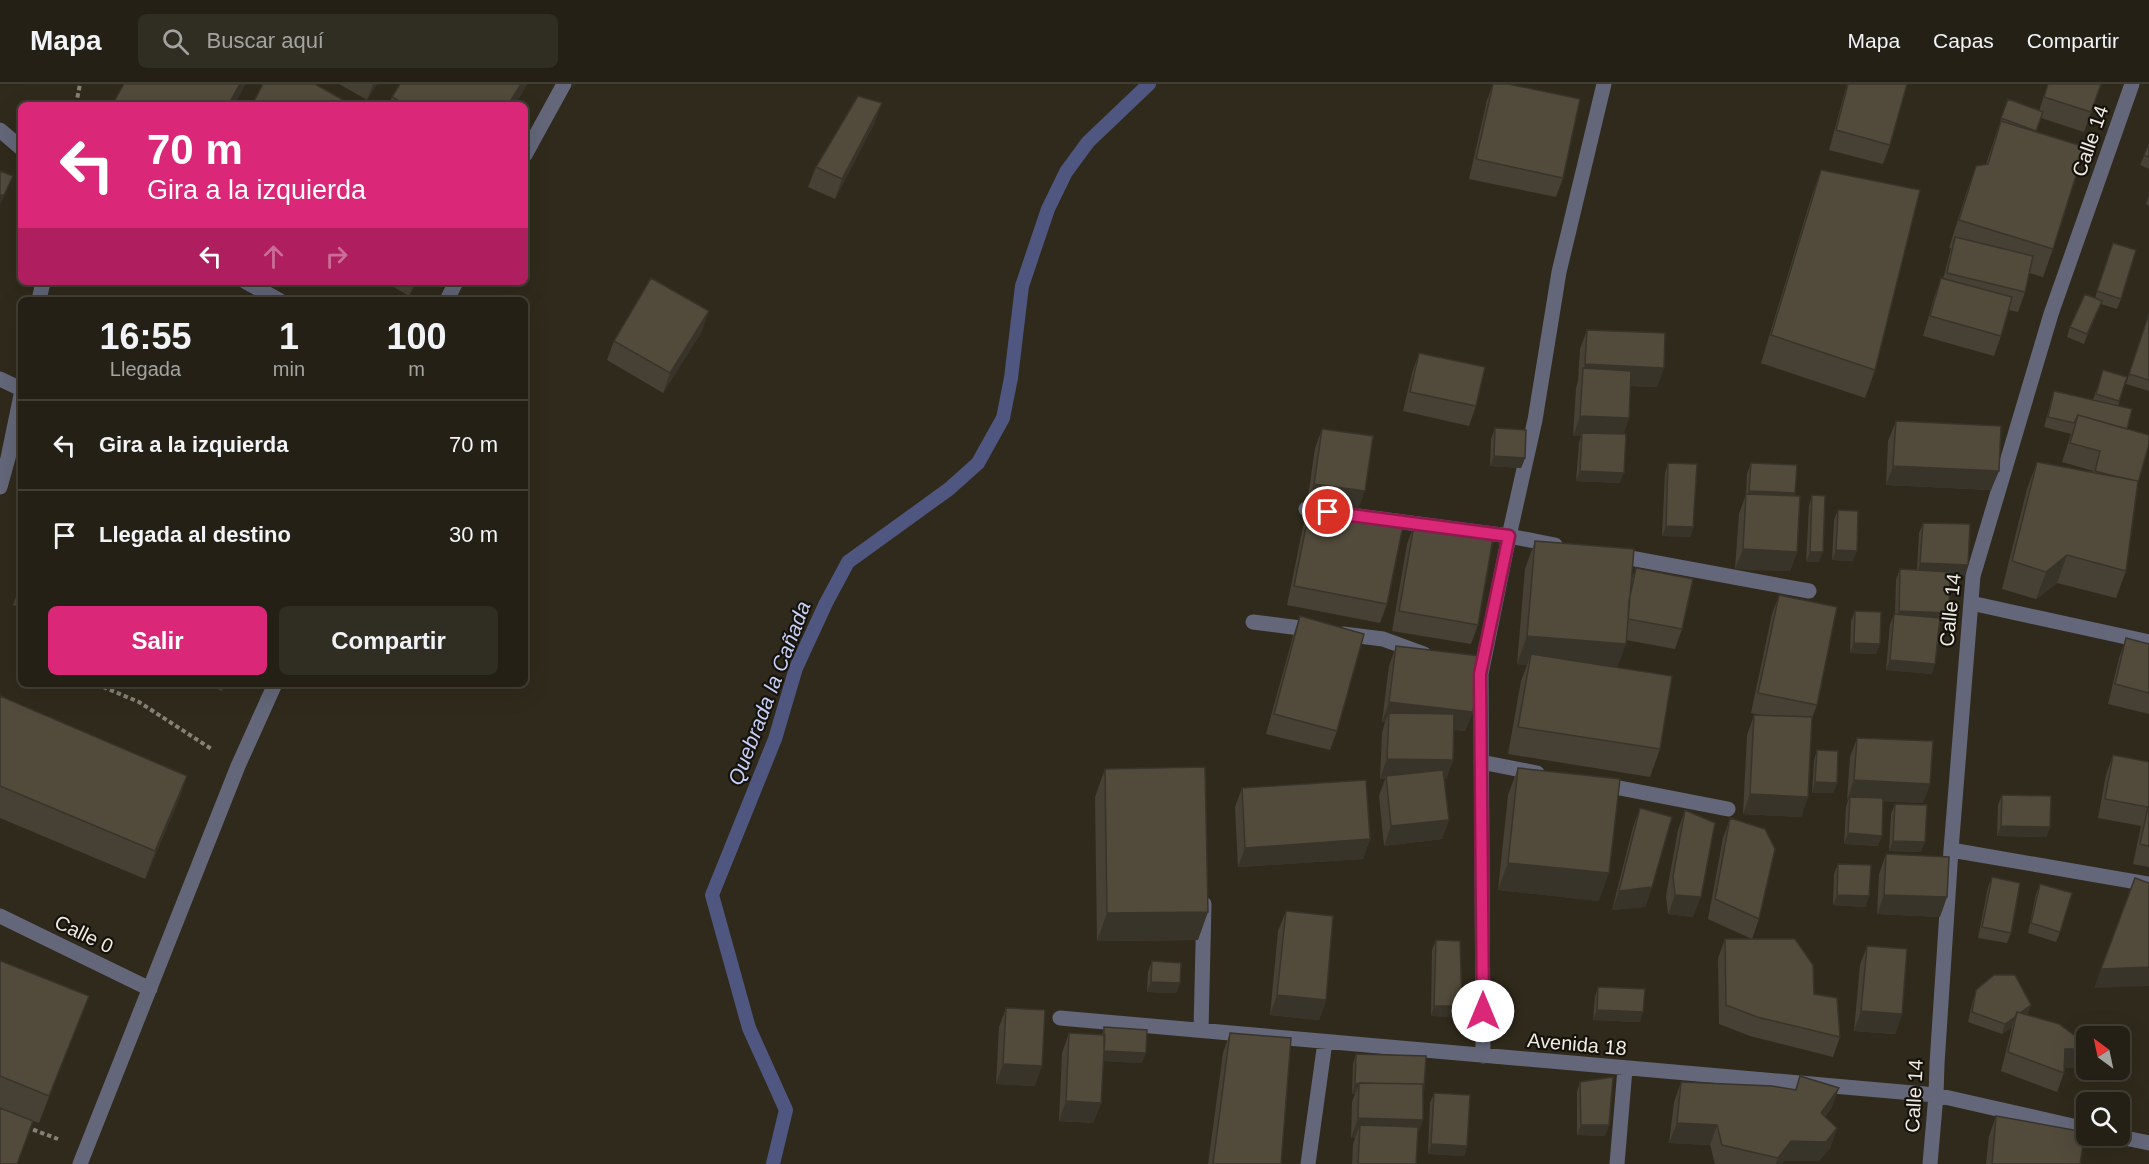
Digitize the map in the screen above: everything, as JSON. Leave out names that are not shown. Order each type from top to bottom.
[{"type":"street","points":[[528,150],[564,84]]},
{"type":"street","points":[[1483,1056],[1481,762],[1475,672],[1535,420],[1558,272],[1604,84]]},
{"type":"street","name":"Calle 14","points":[[1930,1164],[1951,850],[1973,576],[2051,314],[2132,84]]},
{"type":"street","points":[[0,130],[18,145]]},
{"type":"street","points":[[252,285],[274,297]]},
{"type":"street","points":[[0,379],[18,388]]},
{"type":"street","points":[[0,487],[18,410]]},
{"type":"street","points":[[1306,509],[1509,536],[1566,547]]},
{"type":"street","points":[[1601,553],[1809,591]]},
{"type":"street","points":[[1971,603],[2149,642]]},
{"type":"street","points":[[1253,622],[1383,639],[1437,659]]},
{"type":"street","points":[[80,1164],[238,766],[274,687]]},
{"type":"street","points":[[1481,762],[1552,775]]},
{"type":"street","points":[[1587,782],[1728,809]]},
{"type":"street","points":[[1951,850],[2149,884]]},
{"type":"street","points":[[1201,1030],[1204,888]]},
{"type":"street","name":"Calle 0","points":[[0,916],[150,989]]},
{"type":"street","name":"Avenida 18","points":[[1060,1018],[1936,1095],[2076,1127]]},
{"type":"street","points":[[1308,1164],[1325,1042]]},
{"type":"street","points":[[1617,1164],[1625,1069]]},
{"type":"street","points":[[2130,1139],[2149,1143]]},
{"type":"path","points":[[77,102],[80,84]]},
{"type":"path","points":[[103,687],[139,702],[238,766]]},
{"type":"path","points":[[22,1125],[87,1149]]},
{"type":"building","points":[[124,84],[240,84],[230,102],[114,102]]},
{"type":"building","points":[[263,84],[315,84],[347,102],[254,102]]},
{"type":"building","points":[[400,84],[521,84],[510,102],[401,102],[392,97]]},
{"type":"building","points":[[1493,84],[1508,84],[1580,99],[1563,178],[1476,159]]},
{"type":"building","points":[[1848,84],[1907,84],[1890,145],[1836,130]]},
{"type":"building","points":[[2048,84],[2101,84],[2091,112],[2044,97]]},
{"type":"building","points":[[858,96],[882,103],[842,179],[816,167]]},
{"type":"building","points":[[2008,99],[2043,112],[2036,131],[2001,118]]},
{"type":"building","points":[[2001,121],[2085,147],[2053,249],[1959,220],[1976,166],[1988,164]]},
{"type":"building","points":[[2149,144],[2149,157],[2144,155]]},
{"type":"building","points":[[1821,170],[1920,190],[1875,370],[1771,335]]},
{"type":"building","points":[[0,171],[13,176],[4,195],[0,195]]},
{"type":"building","points":[[1955,237],[2033,256],[2025,292],[1947,273]]},
{"type":"building","points":[[2113,243],[2136,250],[2121,299],[2097,291]]},
{"type":"building","points":[[651,278],[709,311],[670,373],[614,341]]},
{"type":"building","points":[[1941,278],[2012,297],[2001,336],[1930,316]]},
{"type":"building","points":[[2085,294],[2102,301],[2087,334],[2070,327]]},
{"type":"building","points":[[2149,314],[2149,380],[2129,374]]},
{"type":"building","points":[[1587,330],[1665,333],[1664,368],[1585,364]]},
{"type":"building","points":[[1419,353],[1485,367],[1476,406],[1410,392]]},
{"type":"building","points":[[1583,368],[1631,371],[1629,418],[1580,416]]},
{"type":"building","points":[[2103,370],[2127,377],[2119,401],[2096,394]]},
{"type":"building","points":[[2054,391],[2132,409],[2127,429],[2078,415],[2074,423],[2048,417]]},
{"type":"building","points":[[2078,415],[2149,435],[2149,444],[2138,483],[2138,481],[2095,471],[2100,451],[2070,443]]},
{"type":"building","points":[[1896,421],[2001,426],[1999,471],[1893,466]]},
{"type":"building","points":[[1495,428],[1526,430],[1525,458],[1494,456]]},
{"type":"building","points":[[1322,429],[1373,436],[1365,491],[1314,484]]},
{"type":"building","points":[[1582,433],[1626,434],[1624,473],[1580,471]]},
{"type":"building","points":[[2037,462],[2138,481],[2126,571],[2067,555],[2046,572],[2012,561]]},
{"type":"building","points":[[1668,463],[1697,464],[1693,527],[1666,526]]},
{"type":"building","points":[[1751,463],[1797,465],[1795,493],[1749,491]]},
{"type":"building","points":[[1746,494],[1800,496],[1797,552],[1743,549]]},
{"type":"building","points":[[1812,495],[1825,496],[1823,552],[1810,552]]},
{"type":"building","points":[[1310,507],[1403,526],[1387,604],[1294,586]]},
{"type":"building","points":[[1838,510],[1858,511],[1857,551],[1836,550]]},
{"type":"building","points":[[1923,523],[1970,524],[1968,565],[1920,563]]},
{"type":"building","points":[[1414,525],[1493,538],[1478,625],[1399,611]]},
{"type":"building","points":[[1535,541],[1634,549],[1626,644],[1527,636]]},
{"type":"building","points":[[1636,568],[1693,579],[1682,629],[1628,619],[1629,601]]},
{"type":"building","points":[[1900,569],[1950,572],[1949,613],[1899,611]]},
{"type":"building","points":[[1779,595],[1837,607],[1817,705],[1758,693]]},
{"type":"building","points":[[1855,611],[1881,612],[1880,644],[1854,643]]},
{"type":"building","points":[[1894,614],[1940,618],[1935,664],[1890,660]]},
{"type":"building","points":[[1300,616],[1364,634],[1337,731],[1274,714]]},
{"type":"building","points":[[2126,638],[2149,644],[2149,693],[2115,684]]},
{"type":"building","points":[[1396,646],[1480,656],[1473,712],[1389,702]]},
{"type":"building","points":[[1531,654],[1672,676],[1660,749],[1518,727]]},
{"type":"building","points":[[0,696],[187,776],[155,851],[0,786]]},
{"type":"building","points":[[1389,713],[1454,714],[1453,760],[1387,759]]},
{"type":"building","points":[[1754,715],[1812,717],[1808,797],[1750,794]]},
{"type":"building","points":[[1857,738],[1933,741],[1930,784],[1854,780]]},
{"type":"building","points":[[1817,750],[1838,751],[1837,783],[1815,782]]},
{"type":"building","points":[[2113,755],[2149,762],[2149,846],[2140,844],[2148,807],[2105,799]]},
{"type":"building","points":[[1205,767],[1208,912],[1107,913],[1105,769]]},
{"type":"building","points":[[1518,768],[1620,779],[1609,873],[1508,863]]},
{"type":"building","points":[[1443,770],[1449,820],[1391,826],[1386,776]]},
{"type":"building","points":[[1366,780],[1370,839],[1245,848],[1242,788]]},
{"type":"building","points":[[2002,795],[2051,796],[2050,827],[2001,826]]},
{"type":"building","points":[[1850,797],[1883,798],[1882,836],[1848,833]]},
{"type":"building","points":[[1895,804],[1927,805],[1925,842],[1893,841]]},
{"type":"building","points":[[1640,808],[1672,817],[1652,887],[1619,891]]},
{"type":"building","points":[[1685,810],[1715,823],[1701,897],[1675,895],[1673,876]]},
{"type":"building","points":[[1730,818],[1765,829],[1775,849],[1759,919],[1715,899]]},
{"type":"building","points":[[1886,854],[1949,857],[1947,897],[1884,895]]},
{"type":"building","points":[[1838,864],[1871,865],[1869,896],[1837,895]]},
{"type":"building","points":[[1992,877],[2020,883],[2011,933],[1982,927]]},
{"type":"building","points":[[2135,878],[2149,883],[2149,967],[2101,969]]},
{"type":"building","points":[[2040,884],[2072,893],[2060,932],[2031,923]]},
{"type":"building","points":[[1286,911],[1333,916],[1326,1000],[1277,995]]},
{"type":"building","points":[[1725,939],[1795,939],[1813,965],[1814,994],[1837,998],[1840,1037],[1757,1017],[1726,1005]]},
{"type":"building","points":[[1436,940],[1460,941],[1462,1006],[1434,1006]]},
{"type":"building","points":[[1867,946],[1907,949],[1902,1014],[1861,1011]]},
{"type":"building","points":[[1,961],[89,996],[49,1096],[0,1076]]},
{"type":"building","points":[[1152,961],[1181,963],[1180,983],[1151,982]]},
{"type":"building","points":[[1994,975],[2015,975],[2031,1005],[2020,1013],[2017,1012],[2015,1017],[2005,1024],[1972,1012],[1976,990]]},
{"type":"building","points":[[1598,987],[1645,989],[1643,1012],[1597,1010]]},
{"type":"building","points":[[1006,1008],[1045,1010],[1042,1066],[1003,1064]]},
{"type":"building","points":[[2017,1012],[2059,1024],[2076,1037],[2076,1049],[2065,1049],[2064,1073],[2008,1052]]},
{"type":"building","points":[[1104,1027],[1147,1030],[1146,1053],[1104,1051]]},
{"type":"building","points":[[1069,1033],[1105,1035],[1101,1103],[1066,1101]]},
{"type":"building","points":[[1230,1033],[1291,1038],[1281,1164],[1213,1164]]},
{"type":"building","points":[[1356,1054],[1426,1056],[1424,1088],[1423,1084],[1355,1084]]},
{"type":"building","points":[[1800,1076],[1839,1088],[1821,1113],[1837,1128],[1826,1142],[1791,1141],[1778,1158],[1722,1145],[1717,1125],[1677,1123],[1681,1082],[1772,1086],[1796,1090]]},
{"type":"building","points":[[1613,1077],[1609,1125],[1581,1125],[1580,1082]]},
{"type":"building","points":[[1359,1083],[1423,1084],[1423,1120],[1358,1118]]},
{"type":"building","points":[[1434,1093],[1470,1095],[1467,1146],[1431,1144]]},
{"type":"building","points":[[0,1108],[33,1121],[17,1164],[0,1164]]},
{"type":"building","points":[[1996,1116],[2076,1130],[2076,1146],[2083,1146],[2080,1164],[1992,1164]]},
{"type":"building","points":[[1360,1125],[1418,1127],[1416,1164],[1358,1164]]},
{"type":"waterway","name":"Quebrada la Cañada","points":[[773,1164],[786,1110],[749,1028],[712,895],[775,739],[796,668],[848,562],[949,489],[978,463],[1003,418],[1011,378],[1022,286],[1048,209],[1066,172],[1088,142],[1149,84]]},
{"type":"route","points":[[1328,512],[1509,536],[1480,674],[1483,1011]]}]
